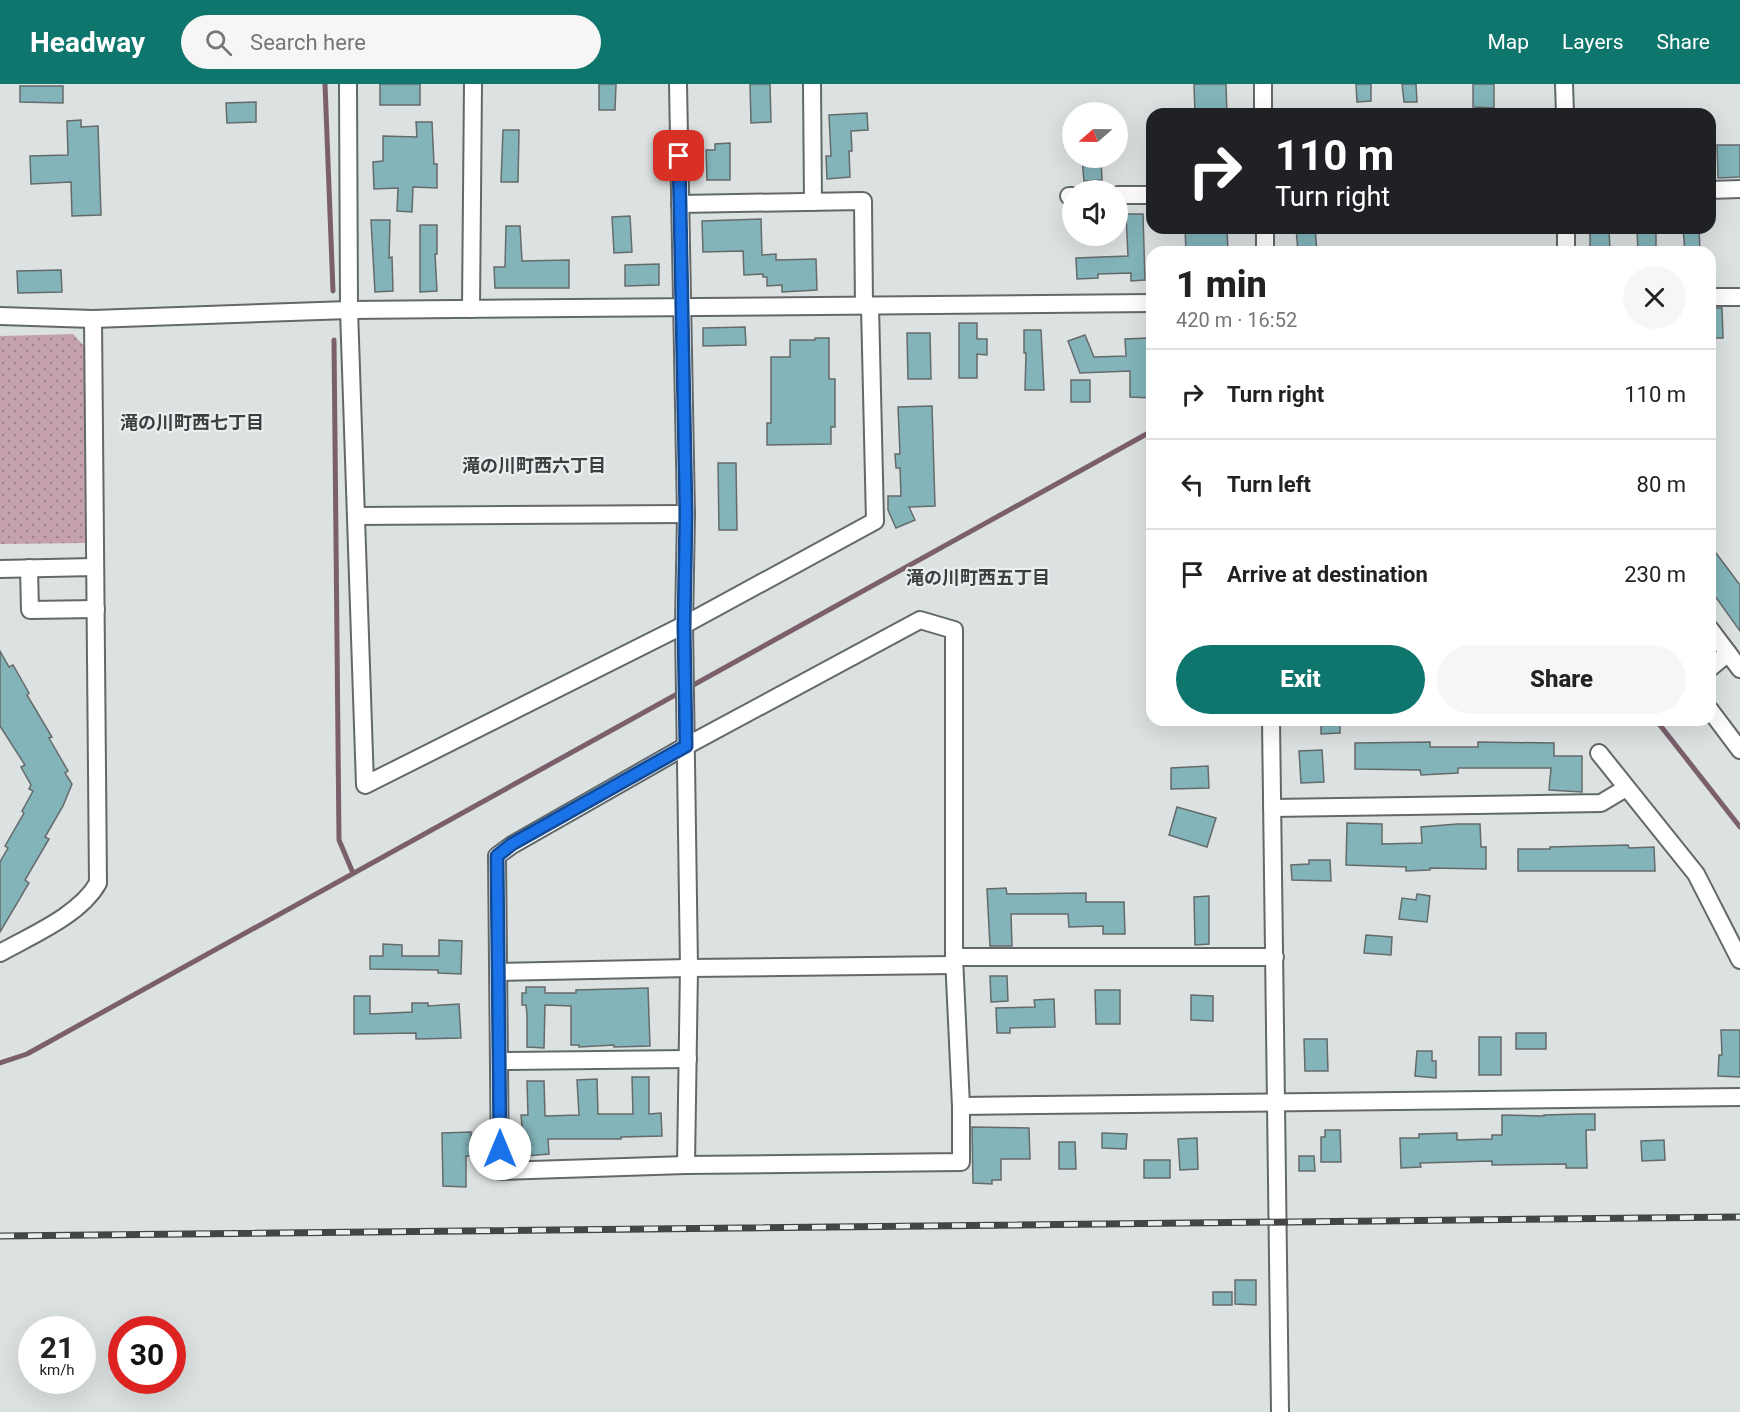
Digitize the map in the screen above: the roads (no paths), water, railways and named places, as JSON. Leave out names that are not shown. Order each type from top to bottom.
[{"type":"street","points":[[348,84],[350,310],[365,785],[684,626],[875,521],[863,201],[680,204]]},
{"type":"street","points":[[471,309],[473,84]]},
{"type":"street","points":[[678,84],[686,514],[684,626],[689,968],[686,1165]]},
{"type":"street","points":[[812,84],[813,202]]},
{"type":"street","points":[[1263,84],[1263,108]]},
{"type":"street","points":[[1564,84],[1564,108]]},
{"type":"street","points":[[1716,190],[1740,189]]},
{"type":"street","points":[[1128,195],[1146,195]]},
{"type":"street","points":[[1716,297],[1740,297]]},
{"type":"street","points":[[0,316],[93,319],[350,310],[682,309],[1146,303]]},
{"type":"street","points":[[0,953],[72,911],[91,896],[98,883],[93,319]]},
{"type":"street","points":[[357,516],[686,514]]},
{"type":"street","points":[[0,569],[95,567]]},
{"type":"street","points":[[29,568],[30,610],[96,609]]},
{"type":"street","points":[[920,620],[954,630],[954,961],[961,1106],[961,1162],[686,1165],[500,1171],[497,856],[512,844],[686,746],[920,620]]},
{"type":"street","points":[[1716,637],[1740,669]]},
{"type":"street","points":[[1716,663],[1728,653]]},
{"type":"street","points":[[1716,718],[1740,750]]},
{"type":"street","points":[[1271,726],[1280,1412]]},
{"type":"street","points":[[1599,753],[1696,874],[1740,960]]},
{"type":"street","points":[[1272,808],[1601,803],[1626,788]]},
{"type":"street","points":[[499,972],[954,961],[1275,957]]},
{"type":"street","points":[[499,1061],[688,1059]]},
{"type":"street","points":[[961,1106],[1740,1097]]},
{"type":"waterway","points":[[325,84],[333,291]]},
{"type":"waterway","points":[[334,340],[339,840],[353,873]]},
{"type":"waterway","points":[[0,1063],[27,1054],[1146,434]]},
{"type":"waterway","points":[[1661,726],[1740,827]]},
{"type":"railway","points":[[0,1236],[1740,1217]]},
{"type":"district","name":"滝の川町西七丁目","points":[[192,422]]},
{"type":"district","name":"滝の川町西六丁目","points":[[534,465]]},
{"type":"district","name":"滝の川町西五丁目","points":[[978,577]]}]
